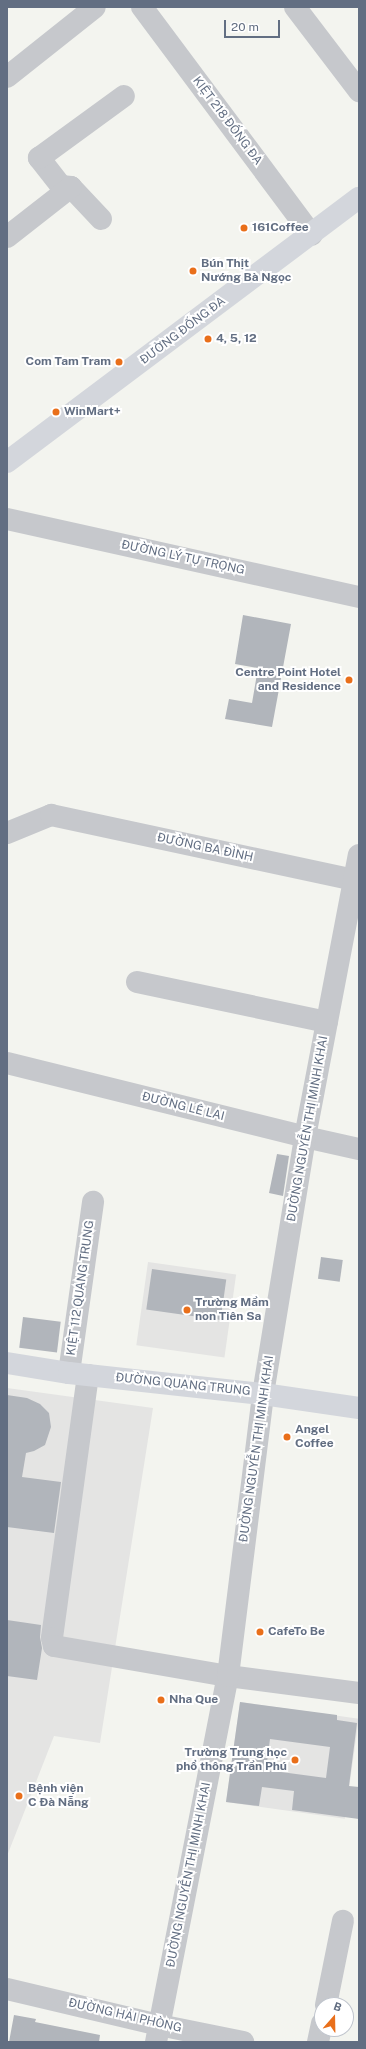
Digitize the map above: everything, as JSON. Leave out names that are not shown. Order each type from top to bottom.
[{"type":"main road","name":"ĐƯỜNG ĐỐNG ĐA","points":[[7,462],[312,235],[359,198]]},
{"type":"main road","name":"ĐƯỜNG QUANG TRUNG","points":[[7,1363],[79,1374],[263,1394],[359,1408]]},
{"type":"street","points":[[7,77],[96,7]]},
{"type":"street","name":"KIỆT 218 ĐỐNG ĐA","points":[[142,7],[312,235]]},
{"type":"street","points":[[295,7],[359,91]]},
{"type":"street","points":[[101,219],[71,187],[61,186],[39,158],[124,96]]},
{"type":"street","points":[[7,237],[71,187]]},
{"type":"street","name":"ĐƯỜNG LÝ TỰ TRỌNG","points":[[7,519],[359,597]]},
{"type":"street","name":"ĐƯỜNG BA ĐÌNH","points":[[7,833],[52,815],[356,881]]},
{"type":"street","name":"ĐƯỜNG NGUYỄN THỊ MINH KHAI","points":[[157,2033],[228,1676],[263,1394],[305,1137],[356,881],[359,855]]},
{"type":"street","points":[[137,982],[327,1022]]},
{"type":"street","name":"ĐƯỜNG LÊ LAI","points":[[7,1063],[359,1149]]},
{"type":"street","name":"KIỆT 112 QUANG TRUNG","points":[[93,1202],[79,1374],[52,1638],[54,1646],[228,1676]]},
{"type":"street","points":[[228,1676],[359,1693]]},
{"type":"street","points":[[328,1997],[343,1921]]},
{"type":"street","name":"ĐƯỜNG HẢI PHÒNG","points":[[7,1989],[157,2033],[243,2042]]},
{"type":"shaded area","name":"Trường Mầm non Tiên Sa","points":[[148,1262],[236,1274],[224,1358],[136,1345]]},
{"type":"shaded area","points":[[7,1388],[153,1408],[100,1743],[54,1736],[7,1856]]},
{"type":"shaded area","name":"Trường Trung học phổ thông Trần Phú","points":[[240,1702],[359,1719],[345,1819],[226,1802]]},
{"type":"building","points":[[243,615],[291,624],[272,727],[225,719],[229,699],[252,703],[258,668],[235,664]]},
{"type":"building","points":[[277,1154],[289,1156],[283,1196],[269,1193]]},
{"type":"building","points":[[321,1257],[343,1260],[340,1282],[318,1279]]},
{"type":"building","points":[[152,1269],[226,1279],[221,1320],[146,1310]]},
{"type":"building","points":[[23,1317],[61,1322],[57,1352],[19,1348]]},
{"type":"building","points":[[7,1395],[27,1398],[40,1404],[49,1413],[51,1427],[45,1445],[34,1451],[26,1453],[22,1477],[61,1482],[54,1533],[7,1527]]},
{"type":"building","points":[[7,1620],[41,1625],[40,1637],[42,1648],[37,1680],[7,1676]]},
{"type":"building","name":"Trường Trung học phổ thông Trần Phú","points":[[240,1702],[337,1715],[337,1720],[357,1723],[349,1786],[359,1787],[359,1819],[292,1810],[294,1791],[262,1787],[259,1806],[226,1802]],"holes":[[[270,1739],[330,1747],[326,1778],[266,1770]]]},
{"type":"building","points":[[14,2015],[36,2019],[35,2022],[100,2035],[99,2042],[9,2042]]},
{"type":"place","name":"161Coffee","points":[[244,228]]},
{"type":"place","name":"Bún Thịt Nướng Bà Ngọc","points":[[193,271]]},
{"type":"place","name":"4, 5, 12","points":[[208,339]]},
{"type":"place","name":"Com Tam Tram","points":[[119,362]]},
{"type":"place","name":"WinMart+","points":[[56,412]]},
{"type":"place","name":"Centre Point Hotel and Residence","points":[[349,680]]},
{"type":"place","name":"Trường Mầm non Tiên Sa","points":[[187,1310]]},
{"type":"place","name":"Angel Coffee","points":[[287,1437]]},
{"type":"place","name":"CafeTo Be","points":[[260,1632]]},
{"type":"place","name":"Nha Que","points":[[161,1700]]},
{"type":"place","name":"Trường Trung học phổ thông Trần Phú","points":[[295,1760]]},
{"type":"place","name":"Bệnh viện C Đà Nẵng","points":[[19,1796]]}]
